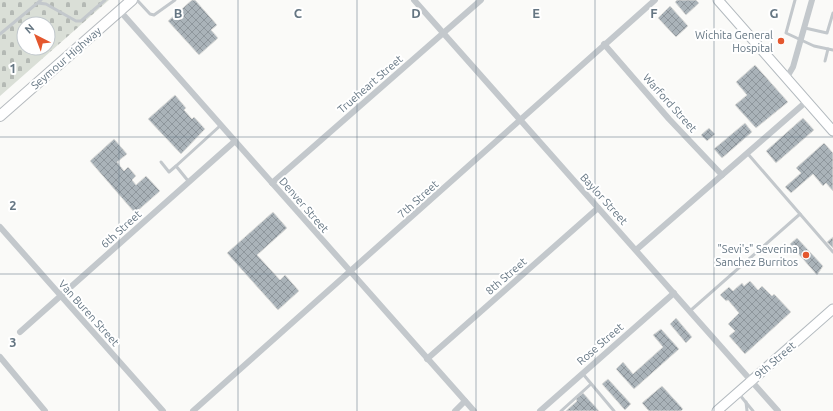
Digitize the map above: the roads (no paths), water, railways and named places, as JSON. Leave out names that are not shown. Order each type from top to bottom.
[{"type":"main road","name":"Seymour Highway","points":[[0,116],[132,0]]},
{"type":"street","name":"Baylor Street","points":[[414,0],[778,411]]},
{"type":"street","name":"Trueheart Street","points":[[272,183],[481,0]]},
{"type":"street","name":"7th Street","points":[[193,411],[655,0]]},
{"type":"street","points":[[718,0],[833,131]]},
{"type":"street","points":[[786,77],[793,67],[812,0]]},
{"type":"street","name":"Denver Street","points":[[120,11],[474,411]]},
{"type":"street","name":"Warford Street","points":[[604,44],[669,119],[722,175]]},
{"type":"street","points":[[636,250],[807,100]]},
{"type":"street","name":"6th Street","points":[[20,332],[235,141]]},
{"type":"street","name":"8th Street","points":[[427,359],[598,208]]},
{"type":"street","name":"Van Buren Street","points":[[0,227],[163,411]]},
{"type":"street","name":"Rose Street","points":[[540,411],[674,293]]},
{"type":"street","name":"9th Street","points":[[717,411],[833,309]]},
{"type":"street","points":[[0,357],[45,411]]},
{"type":"street","points":[[454,411],[465,402]]},
{"type":"lane","points":[[0,34],[41,0]]},
{"type":"lane","points":[[38,3],[46,4],[76,21],[81,21],[105,0]]},
{"type":"lane","points":[[137,0],[150,14],[154,15],[175,0]]},
{"type":"lane","points":[[795,0],[786,33],[814,46],[833,50]]},
{"type":"lane","points":[[805,28],[827,34],[833,14]]},
{"type":"lane","points":[[825,61],[828,49]]},
{"type":"lane","points":[[161,162],[169,172],[221,125]]},
{"type":"lane","points":[[747,153],[833,252]]},
{"type":"lane","points":[[176,166],[189,182]]},
{"type":"lane","points":[[690,311],[800,214]]},
{"type":"lane","points":[[583,373],[614,411]]},
{"type":"lane","points":[[561,411],[592,384]]},
{"type":"lane","points":[[738,393],[753,411]]},
{"type":"lane","points":[[746,402],[747,411]]},
{"type":"place","name":"Wichita General Hospital","points":[[781,41]]},
{"type":"place","name":"\"Sevi's\" Severina Sanchez Burritos","points":[[806,255]]}]
